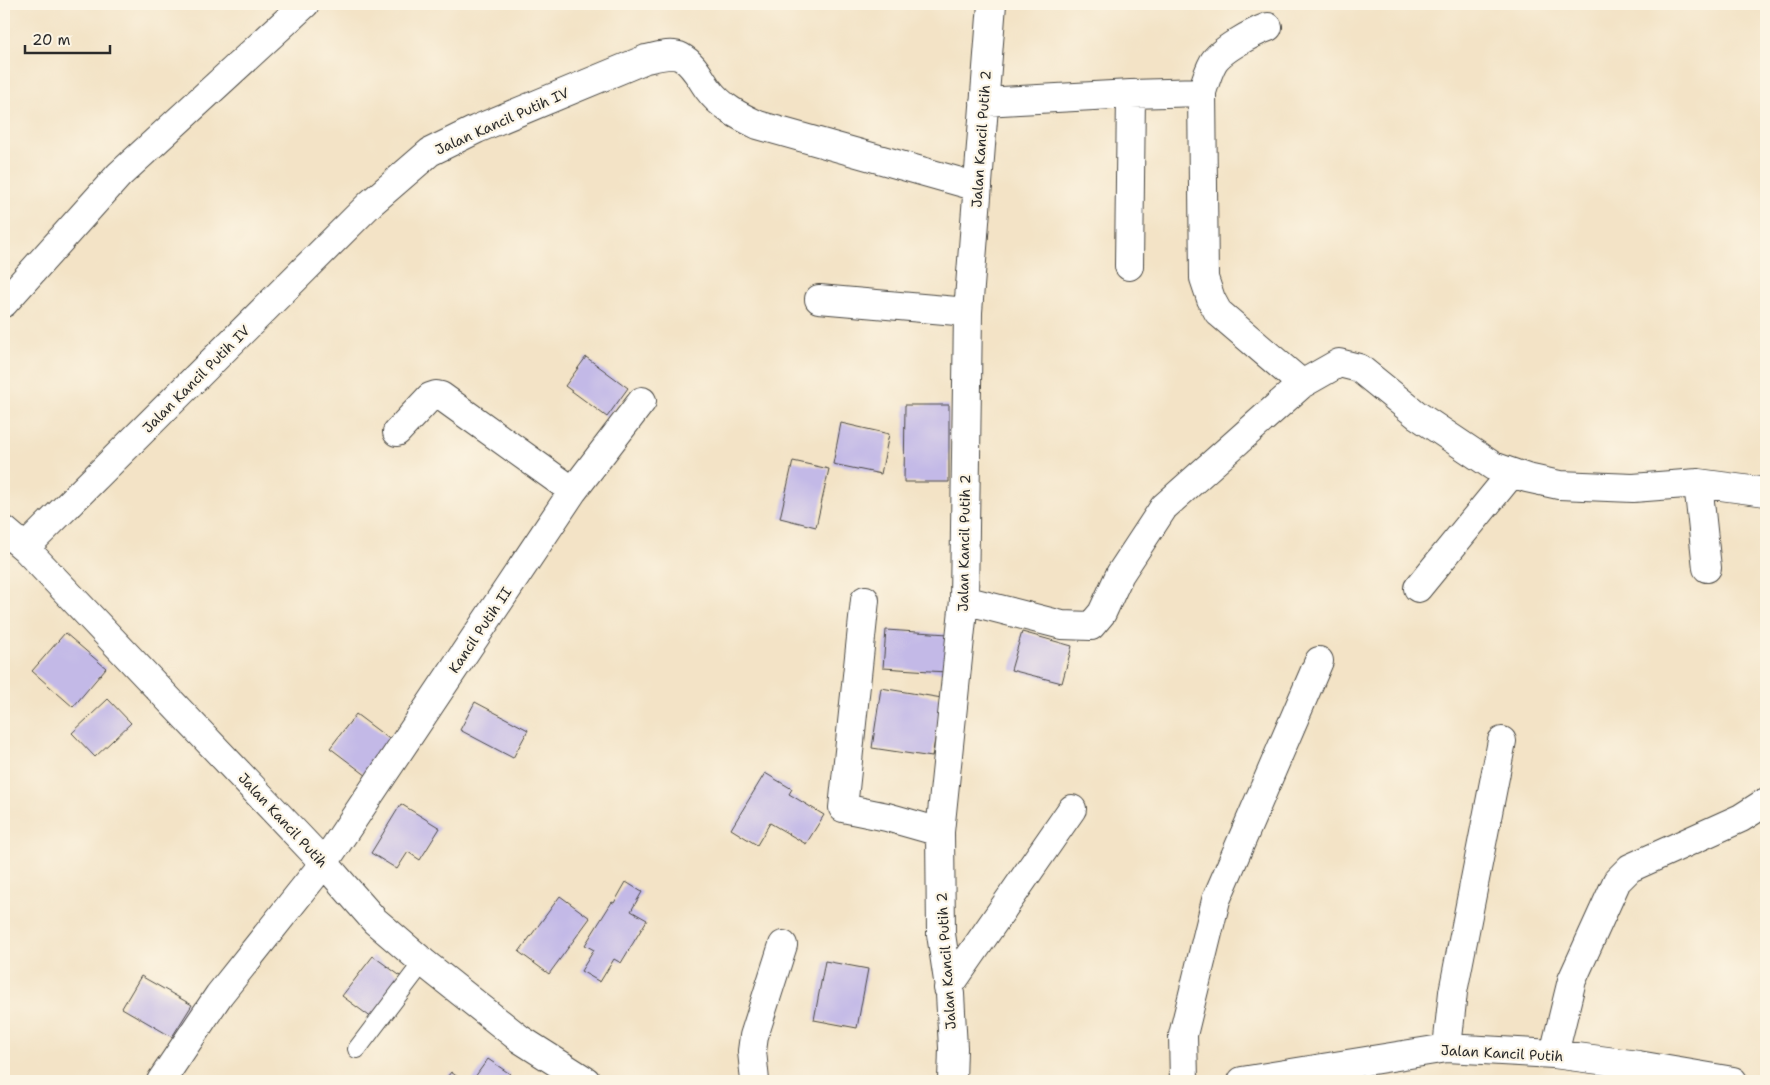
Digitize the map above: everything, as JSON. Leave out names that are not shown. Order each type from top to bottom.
[{"type":"street","points":[[4,303],[119,175],[305,4]]},
{"type":"street","name":"Jalan Kancil Putih 2","points":[[952,1081],[953,1048],[941,934],[940,832],[964,600],[968,312],[992,4]]},
{"type":"street","points":[[1268,27],[1254,32],[1220,54],[1214,62],[1202,92],[1204,278],[1218,312],[1302,384]]},
{"type":"street","name":"Jalan Kancil Putih IV","points":[[25,548],[371,203],[430,152],[477,129],[646,59],[666,55],[680,57],[697,71],[709,90],[728,110],[758,125],[978,187]]},
{"type":"street","points":[[984,102],[1202,92]]},
{"type":"street","points":[[1129,266],[1131,94]]},
{"type":"street","points":[[819,299],[968,312]]},
{"type":"street","points":[[964,600],[1062,625],[1091,626],[1102,613],[1120,574],[1164,507],[1302,384],[1339,363],[1359,368],[1417,415],[1493,466],[1512,473],[1559,485],[1633,488],[1698,483],[1733,486],[1766,492]]},
{"type":"street","points":[[397,432],[430,397],[441,396],[573,491]]},
{"type":"street","name":"Kancil Putih II","points":[[161,1081],[219,995],[324,863],[573,491],[642,401]]},
{"type":"street","points":[[1418,588],[1512,473]]},
{"type":"street","points":[[1698,483],[1707,568]]},
{"type":"street","name":"Jalan Kancil Putih","points":[[4,530],[25,548],[324,863],[375,921],[520,1040],[586,1081]]},
{"type":"street","points":[[865,600],[843,808],[887,817],[940,832]]},
{"type":"street","points":[[1184,1081],[1183,1035],[1216,900],[1319,661]]},
{"type":"street","points":[[1447,1048],[1453,992],[1502,740]]},
{"type":"street","points":[[1554,1054],[1572,980],[1617,881],[1630,868],[1741,818],[1766,802]]},
{"type":"street","points":[[948,988],[1072,809]]},
{"type":"street","points":[[755,1081],[752,1051],[754,1036],[783,945]]},
{"type":"street","name":"Jalan Kancil Putih","points":[[1242,1081],[1323,1074],[1447,1048],[1554,1054],[1636,1073],[1733,1081]]},
{"type":"lane","points":[[357,1049],[423,962]]},
{"type":"building","points":[[586,357],[628,388],[607,417],[565,386]]},
{"type":"building","points":[[905,405],[949,405],[949,482],[904,482]]},
{"type":"building","points":[[841,423],[889,434],[881,474],[833,464]]},
{"type":"building","points":[[793,461],[829,469],[816,527],[780,518]]},
{"type":"building","points":[[886,630],[948,634],[946,672],[883,668]]},
{"type":"building","points":[[1022,632],[1072,646],[1062,683],[1011,670]]},
{"type":"building","points":[[65,633],[106,668],[73,707],[32,671]]},
{"type":"building","points":[[881,688],[942,698],[932,757],[872,748]]},
{"type":"building","points":[[108,699],[131,723],[95,757],[72,733]]},
{"type":"building","points":[[475,702],[528,730],[513,758],[460,730]]},
{"type":"building","points":[[356,714],[392,741],[367,776],[330,748]]},
{"type":"building","points":[[765,773],[792,789],[789,794],[824,815],[806,844],[770,823],[757,845],[731,829]]},
{"type":"building","points":[[401,804],[440,828],[420,860],[408,852],[397,869],[371,853]]},
{"type":"building","points":[[626,882],[642,892],[631,911],[647,920],[621,963],[614,959],[600,982],[581,971],[594,950],[585,945]]},
{"type":"building","points":[[560,896],[590,918],[549,974],[519,952]]},
{"type":"building","points":[[373,956],[406,980],[376,1021],[342,996]]},
{"type":"building","points":[[825,961],[868,969],[857,1028],[814,1020]]},
{"type":"building","points":[[141,976],[192,1005],[172,1037],[122,1008]]},
{"type":"building","points":[[488,1059],[510,1074],[505,1081],[472,1081]]},
{"type":"building","points":[[451,1072],[463,1081],[444,1081]]}]
